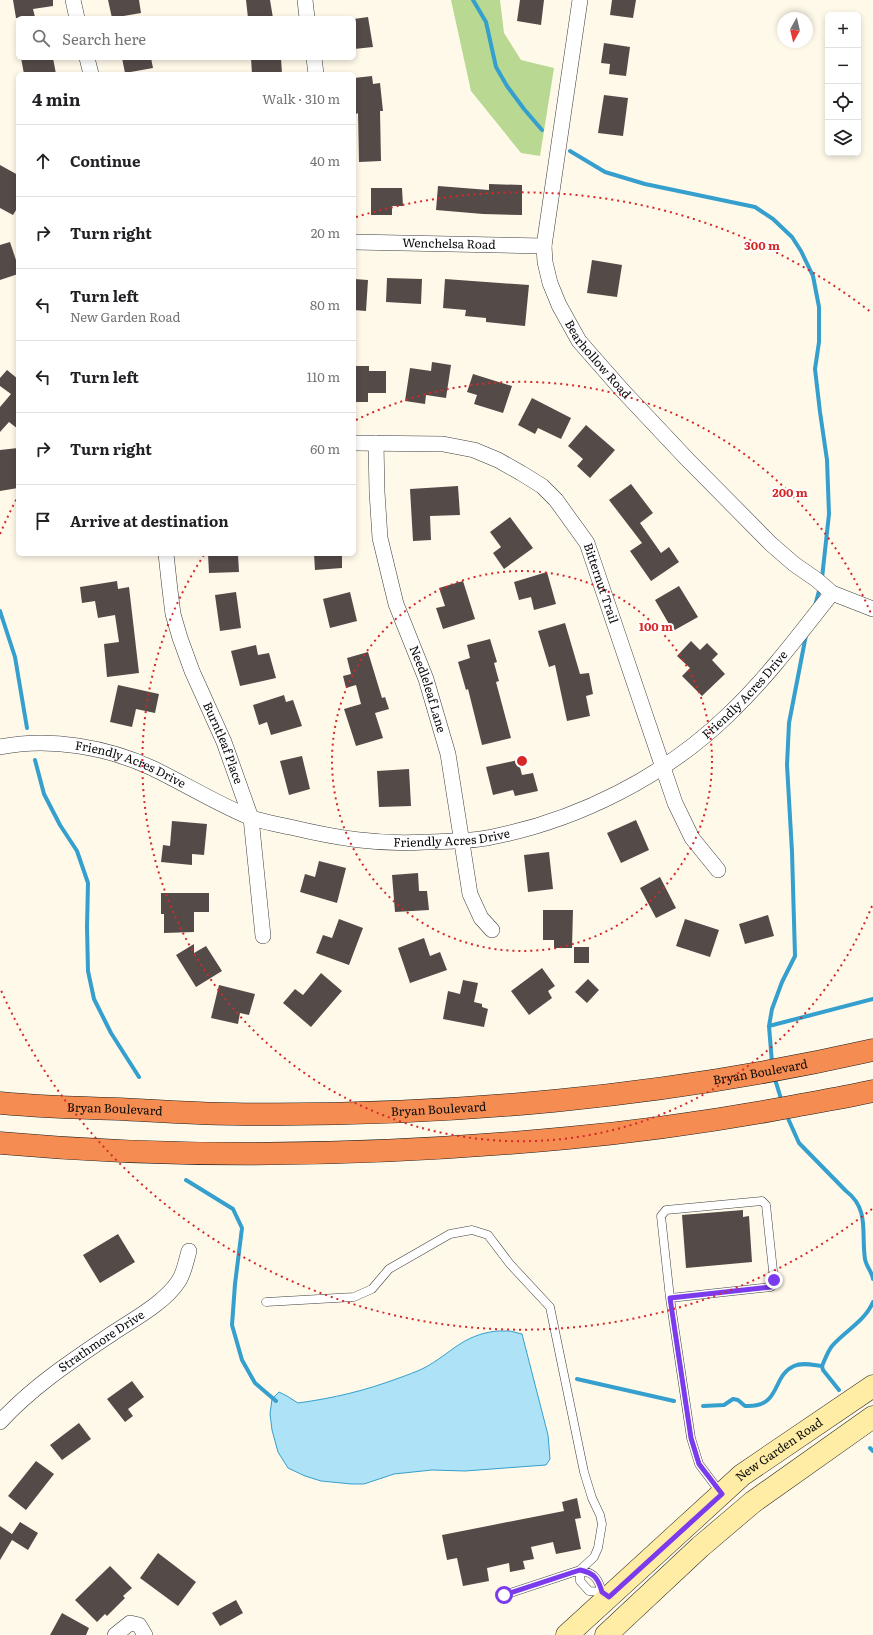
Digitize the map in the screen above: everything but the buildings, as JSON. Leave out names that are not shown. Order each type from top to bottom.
[{"type":"highway","name":"Bryan Boulevard","points":[[0,1103],[233,1114],[372,1112],[450,1108],[582,1097],[680,1086],[815,1063],[873,1050]]},
{"type":"highway","points":[[0,1143],[182,1153],[255,1154],[441,1149],[651,1130],[746,1115],[873,1091]]},
{"type":"main road","name":"New Garden Road","points":[[567,1635],[605,1594],[662,1549],[748,1471],[873,1386]]},
{"type":"main road","points":[[606,1635],[700,1547],[754,1502],[873,1417]]},
{"type":"main road","points":[[700,1547],[705,1534],[724,1519],[733,1506],[730,1500],[722,1494]]},
{"type":"main road","points":[[639,1604],[634,1597],[634,1591],[652,1572],[662,1549]]},
{"type":"main road","points":[[596,1635],[618,1610],[618,1605],[615,1600],[605,1594]]},
{"type":"street","points":[[73,0],[77,16]]},
{"type":"street","points":[[304,0],[307,16]]},
{"type":"street","name":"Bearhollow Road","points":[[580,0],[544,246],[545,262],[550,283],[559,305],[579,341],[622,390],[687,459],[771,544],[832,593],[873,609]]},
{"type":"street","points":[[88,60],[90,72]]},
{"type":"street","points":[[314,60],[316,72]]},
{"type":"street","name":"Wenchelsa Road","points":[[356,242],[544,246]]},
{"type":"street","name":"Bitternut Trail","points":[[356,443],[442,444],[474,450],[521,472],[542,486],[556,500],[587,543],[675,803],[692,838],[718,870]]},
{"type":"street","name":"Needleleaf Lane","points":[[376,443],[380,538],[396,604],[426,679],[448,754],[470,894],[481,918],[492,930]]},
{"type":"street","name":"Burntleaf Place","points":[[166,556],[173,614],[180,638],[192,672],[224,742],[250,818],[263,936]]},
{"type":"street","name":"Friendly Acres Drive","points":[[0,747],[22,744],[63,744],[115,754],[149,767],[250,818],[334,838],[396,844],[490,838],[531,827],[577,811],[614,795],[662,767],[704,736],[728,715],[780,659],[832,593]]},
{"type":"street","name":"Strathmore Drive","points":[[0,1422],[25,1396],[58,1370],[144,1313],[170,1293],[179,1281],[188,1251]]},
{"type":"street","points":[[115,1635],[130,1623],[139,1625],[145,1635]]},
{"type":"lane","points":[[670,1298],[771,1287],[774,1280],[766,1205],[762,1201],[666,1210],[661,1216],[670,1298],[691,1438],[699,1464],[722,1494]]},
{"type":"lane","points":[[266,1302],[354,1297],[372,1289],[389,1269],[450,1234],[472,1230],[488,1235],[510,1264],[550,1307],[584,1472],[602,1524],[598,1548],[594,1557],[580,1570],[504,1595]]},
{"type":"lane","points":[[580,1570],[589,1572],[599,1582],[605,1594]]},
{"type":"lane","points":[[580,1570],[580,1580],[589,1591],[605,1594]]},
{"type":"green space","points":[[451,0],[500,0],[504,33],[521,60],[554,68],[540,156],[521,153],[471,91]]},
{"type":"water","points":[[497,1331],[510,1331],[522,1334],[548,1435],[550,1459],[546,1465],[465,1471],[432,1470],[394,1474],[364,1484],[352,1484],[321,1481],[305,1476],[288,1468],[278,1452],[272,1430],[270,1414],[272,1399],[279,1392],[298,1403],[324,1399],[361,1390],[386,1383],[418,1371],[458,1345],[475,1336]]},
{"type":"waterway","points":[[473,0],[486,22],[496,67],[507,86],[542,130]]},
{"type":"waterway","points":[[570,151],[605,172],[645,184],[755,207],[773,219],[792,237],[801,251],[813,276],[819,307],[819,342],[815,369],[827,460],[829,514],[822,578]]},
{"type":"waterway","points":[[815,606],[820,587]]},
{"type":"waterway","points":[[0,611],[15,657],[27,728]]},
{"type":"waterway","points":[[772,1063],[769,1026],[772,1009],[782,982],[795,956],[792,852],[787,765],[789,723],[806,635]]},
{"type":"waterway","points":[[35,760],[44,794],[60,825],[77,851],[88,883],[88,971],[94,999],[111,1033],[139,1077]]},
{"type":"waterway","points":[[769,1026],[873,999]]},
{"type":"waterway","points":[[774,1076],[782,1102]]},
{"type":"waterway","points":[[786,1114],[799,1143],[854,1198],[859,1206],[863,1222],[865,1259],[873,1279]]},
{"type":"waterway","points":[[186,1180],[233,1209],[242,1228],[235,1284],[232,1325],[242,1360],[255,1383],[276,1401]]},
{"type":"waterway","points":[[839,1390],[823,1370],[822,1366],[832,1346],[865,1315],[873,1302]]},
{"type":"waterway","points":[[703,1406],[724,1405],[733,1399],[738,1400],[745,1406],[757,1405],[765,1402],[771,1397],[782,1377],[794,1366],[804,1364],[822,1366]]},
{"type":"waterway","points":[[577,1379],[674,1401]]},
{"type":"waterway","points":[[870,1448],[873,1451]]},
{"type":"route","points":[[504,1595],[580,1570],[589,1572],[599,1582],[602,1592],[609,1597],[722,1494],[699,1464],[691,1438],[670,1298],[771,1287],[774,1280]]}]
